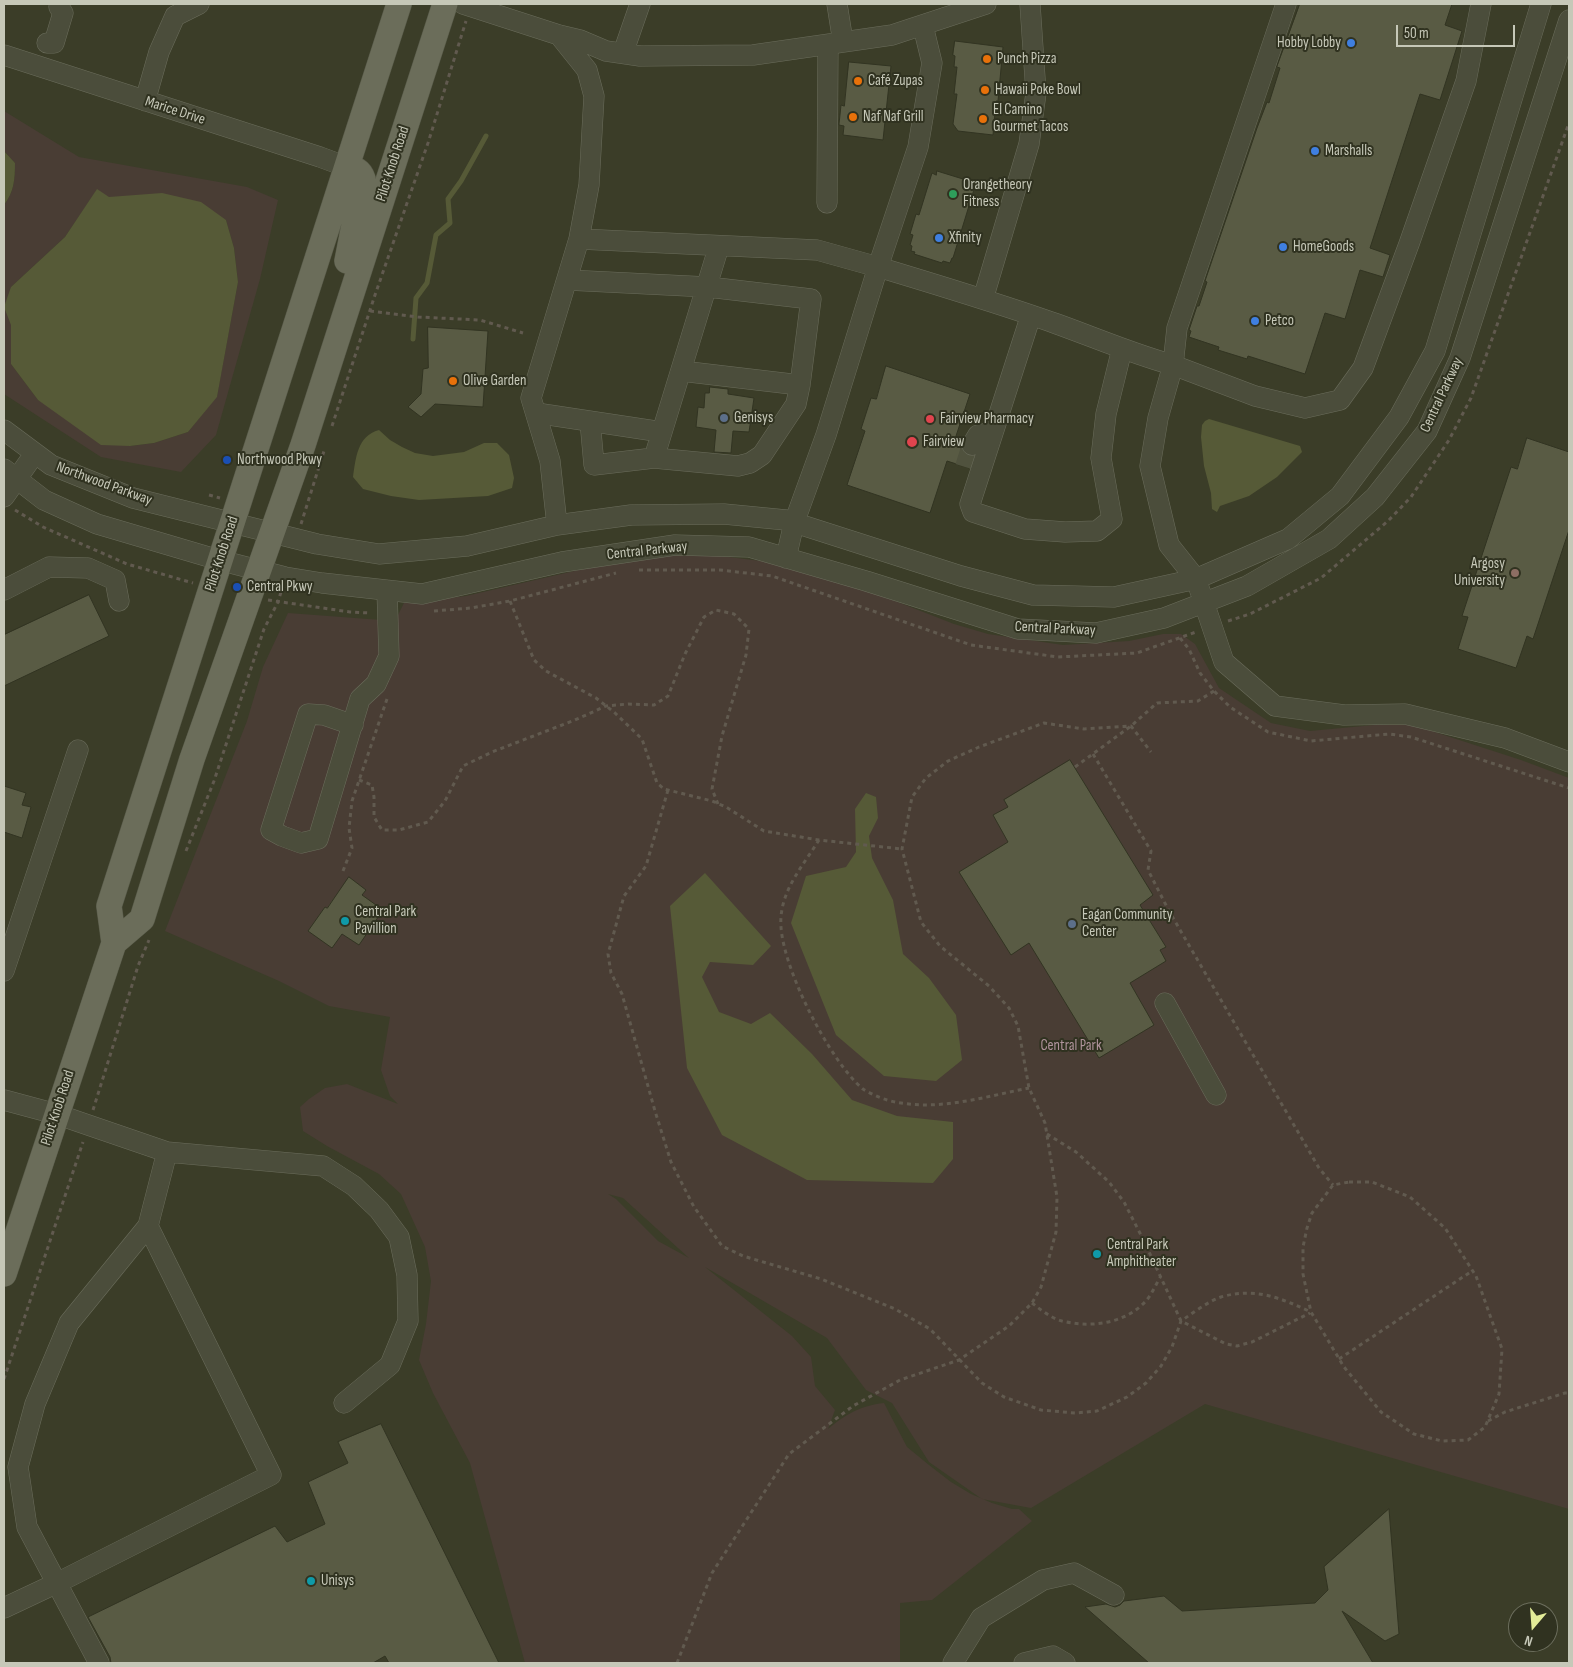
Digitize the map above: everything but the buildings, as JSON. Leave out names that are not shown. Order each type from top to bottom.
[{"type":"main road","name":"Pilot Knob Road","points":[[4,1274],[114,943],[109,906],[399,4]]},
{"type":"main road","name":"Pilot Knob Road","points":[[114,943],[142,919],[192,759],[303,445],[445,4]]},
{"type":"main road","name":"Pilot Knob Road","points":[[341,324],[348,259],[363,179],[356,169],[347,167]]},
{"type":"street","points":[[145,101],[159,52],[174,16],[199,4]]},
{"type":"street","points":[[623,54],[640,4]]},
{"type":"street","points":[[827,203],[837,4]]},
{"type":"street","points":[[466,5],[580,40],[606,51],[640,56],[753,54],[892,35],[986,4]]},
{"type":"street","points":[[983,299],[1029,144],[1036,93],[1030,4]]},
{"type":"street","points":[[1286,4],[1177,328],[1173,365],[1158,418],[1150,466],[1169,545],[1196,579],[1224,662],[1275,706],[1344,715],[1405,714],[1505,738],[1569,762]]},
{"type":"street","points":[[579,239],[817,250],[1031,315],[1255,396],[1305,408],[1340,400],[1363,368],[1409,244],[1466,80],[1481,4]]},
{"type":"street","name":"Central Parkway","points":[[271,533],[318,544],[379,554],[467,546],[557,525],[631,515],[724,514],[786,520],[961,576],[1033,595],[1114,597],[1196,579],[1288,539],[1340,496],[1399,418],[1435,351],[1541,4]]},
{"type":"street","points":[[39,66],[47,43],[42,38],[52,10],[59,6]]},
{"type":"street","name":"Central Parkway","points":[[258,570],[322,583],[422,594],[562,562],[675,545],[749,547],[866,581],[1018,629],[1096,633],[1164,618],[1247,586],[1329,539],[1375,497],[1427,431],[1460,358],[1569,20]]},
{"type":"street","points":[[786,558],[794,523],[826,435],[878,267],[918,147],[932,63],[923,26]]},
{"type":"street","points":[[557,525],[550,461],[531,398],[579,239],[589,184],[594,96],[587,70],[559,35]]},
{"type":"street","name":"Marice Drive","points":[[4,55],[347,167]]},
{"type":"street","points":[[654,458],[720,246]]},
{"type":"street","points":[[567,280],[708,287],[811,299],[796,404],[790,416],[762,455],[750,463],[738,466],[654,458],[594,465],[590,421]]},
{"type":"street","points":[[1031,315],[970,504],[973,512],[1024,529],[1065,532],[1096,531],[1112,519],[1102,458],[1106,414],[1122,349]]},
{"type":"street","points":[[681,371],[800,385]]},
{"type":"street","points":[[536,413],[662,432]]},
{"type":"street","name":"Northwood Parkway","points":[[4,430],[51,466],[133,498],[271,533]]},
{"type":"street","points":[[972,445],[978,435],[993,432]]},
{"type":"street","points":[[7,502],[10,474],[35,453]]},
{"type":"street","points":[[966,467],[968,479],[976,486]]},
{"type":"street","points":[[10,474],[44,500],[97,524],[258,570]]},
{"type":"street","points":[[4,590],[49,567],[88,568],[115,580],[119,601]]},
{"type":"street","points":[[352,725],[324,715],[308,714],[271,830],[301,843],[318,839],[360,699],[376,684],[389,656],[387,590]]},
{"type":"street","points":[[4,970],[78,750]]},
{"type":"street","points":[[1165,1004],[1216,1095]]},
{"type":"street","points":[[4,1100],[56,1114],[167,1152],[323,1166],[354,1186],[379,1210],[399,1237],[408,1275],[408,1321],[390,1365],[344,1403]]},
{"type":"street","points":[[99,1663],[27,1527],[18,1466],[35,1404],[69,1324],[148,1226],[167,1152]]},
{"type":"street","points":[[4,1608],[271,1475],[148,1226]]},
{"type":"street","points":[[953,1663],[980,1618],[1043,1580],[1074,1573],[1114,1595]]},
{"type":"street","points":[[1024,1663],[1053,1656],[1065,1663]]},
{"type":"path","points":[[330,431],[428,143],[466,5]]},
{"type":"path","points":[[370,311],[418,317],[480,320],[523,333]]},
{"type":"path","points":[[296,539],[324,450]]},
{"type":"path","points":[[7,502],[43,527],[126,564],[185,581],[211,586]]},
{"type":"path","points":[[184,855],[214,781],[264,630],[278,602],[285,577]]},
{"type":"path","points":[[510,601],[534,660],[546,671],[596,698],[642,739],[658,783],[664,789],[718,804],[745,818],[764,831],[819,840],[902,849]]},
{"type":"path","points":[[359,780],[372,785],[374,817],[382,830],[399,830],[428,822],[445,801],[463,766],[492,752],[606,706],[628,704],[654,705],[668,696],[685,654],[704,617],[716,610],[734,614],[749,629],[746,655],[722,736],[712,789],[718,804]]},
{"type":"path","points":[[343,871],[352,848],[349,828],[352,801],[389,691]]},
{"type":"path","points":[[1075,767],[1132,726],[1157,703],[1198,701],[1214,691]]},
{"type":"path","points":[[677,1663],[712,1573],[789,1454],[853,1406],[900,1380],[959,1360],[1009,1326],[1032,1303],[1041,1287],[1056,1232],[1056,1197],[1045,1123],[1030,1088],[1018,1026],[1009,1008],[989,986],[940,946],[921,922],[902,849],[912,797],[926,778],[948,762],[979,747],[1044,723],[1084,729],[1132,726]]},
{"type":"path","points":[[1132,726],[1151,752]]},
{"type":"path","points":[[1094,754],[1151,851],[1148,870],[1169,911],[1319,1168],[1333,1185]]},
{"type":"path","points":[[668,790],[646,866],[624,896],[608,954],[611,973],[622,994],[671,1162],[694,1207],[722,1246],[743,1256],[821,1279],[895,1309],[930,1329],[982,1382],[1004,1397],[1042,1410],[1075,1413],[1097,1411],[1127,1397],[1146,1383],[1161,1366],[1172,1347],[1181,1320],[1221,1297],[1263,1294],[1282,1299],[1311,1312]]},
{"type":"path","points":[[819,840],[786,893],[780,918],[783,944],[792,974],[817,1027],[842,1066],[864,1089],[885,1100],[901,1103],[937,1106],[1030,1088]]},
{"type":"path","points":[[4,1379],[88,1126],[138,966],[152,932]]},
{"type":"path","points":[[1047,1134],[1076,1152],[1109,1182],[1128,1210],[1161,1275],[1181,1320],[1226,1344],[1237,1346],[1252,1342],[1311,1312]]},
{"type":"path","points":[[1349,1182],[1372,1182],[1410,1197],[1445,1228],[1476,1276],[1502,1349],[1499,1394],[1485,1428],[1468,1440],[1442,1441],[1414,1434],[1380,1412],[1339,1359],[1311,1312],[1303,1274],[1303,1247],[1312,1213],[1333,1185],[1349,1182]]},
{"type":"path","points":[[1339,1359],[1472,1271]]},
{"type":"path","points":[[1032,1303],[1060,1321],[1082,1324],[1107,1323],[1128,1316],[1146,1301],[1161,1275]]},
{"type":"path","points":[[1488,1421],[1505,1412],[1569,1393]]},
{"type":"green space","points":[[4,111],[79,157],[247,187],[278,200],[260,279],[216,435],[181,472],[101,457],[4,394],[4,205],[13,185],[15,163],[4,151]],"holes":[[[97,190],[109,198],[129,197],[226,220],[234,248],[238,282],[217,396],[188,432],[154,443],[130,446],[38,400],[11,364],[11,287],[65,237]]]},
{"type":"green space","name":"Central Park","points":[[705,554],[777,563],[872,592],[954,624],[988,634],[1063,645],[1129,641],[1163,634],[1181,634],[1195,644],[1219,688],[1271,723],[1310,731],[1374,725],[1413,725],[1521,760],[1569,778],[1569,1509],[1205,1404],[1031,1508],[983,1499],[1012,1509],[1019,1509],[1032,1521],[932,1600],[900,1603],[900,1663],[525,1663],[470,1463],[433,1393],[419,1360],[426,1324],[431,1281],[425,1247],[401,1194],[379,1174],[303,1131],[300,1107],[325,1088],[347,1084],[398,1104],[390,1096],[381,1070],[390,1017],[329,1006],[279,981],[165,931],[247,721],[263,667],[288,613],[395,621],[404,603],[466,596],[635,557]],"holes":[[[608,1194],[623,1198],[689,1258],[658,1241],[616,1199]],[[705,1267],[827,1338],[866,1390],[892,1403],[929,1462],[981,1498],[951,1482],[907,1447],[884,1403],[868,1406],[854,1412],[828,1429],[835,1410],[815,1386],[811,1357],[792,1336]]]},
{"type":"shaded area","points":[[4,151],[15,163],[15,174],[10,195],[4,205]]},
{"type":"shaded area","points":[[97,189],[109,197],[162,193],[201,202],[226,220],[234,248],[238,282],[217,397],[188,432],[154,443],[130,446],[101,445],[38,400],[11,364],[11,325],[4,307],[11,287],[65,237]]},
{"type":"shaded area","points":[[1209,419],[1300,446],[1302,452],[1277,477],[1249,496],[1220,506],[1217,512],[1212,509],[1201,437],[1202,425]]},
{"type":"shaded area","points":[[379,430],[390,440],[402,447],[415,453],[433,456],[464,452],[484,443],[497,443],[509,455],[514,478],[512,488],[488,496],[419,500],[363,489],[353,477],[357,455],[366,437]]},
{"type":"shaded area","points":[[866,793],[876,797],[878,818],[869,836],[872,858],[893,900],[903,954],[929,978],[956,1015],[962,1060],[936,1081],[884,1076],[836,1035],[791,923],[806,876],[846,867],[856,852],[855,809]]},
{"type":"shaded area","points":[[705,873],[771,946],[753,965],[710,962],[702,977],[719,1012],[751,1024],[770,1013],[812,1054],[852,1100],[897,1116],[953,1122],[953,1159],[933,1183],[807,1180],[722,1135],[687,1068],[670,906]]},
{"type":"waterway","points":[[413,339],[416,298],[427,283],[436,235],[450,223],[448,199],[461,181],[486,136]]},
{"type":"tunnel","points":[[965,467],[972,445]]},
{"type":"place","name":"Hobby Lobby","points":[[1351,43]]},
{"type":"place","name":"Punch Pizza","points":[[987,59]]},
{"type":"place","name":"Café Zupas","points":[[858,81]]},
{"type":"place","name":"Hawaii Poke Bowl","points":[[985,90]]},
{"type":"place","name":"Naf Naf Grill","points":[[853,117]]},
{"type":"place","name":"El Camino Gourmet Tacos","points":[[983,119]]},
{"type":"place","name":"Marshalls","points":[[1315,151]]},
{"type":"place","name":"Orangetheory Fitness","points":[[953,194]]},
{"type":"place","name":"Xfinity","points":[[939,238]]},
{"type":"place","name":"HomeGoods","points":[[1283,247]]},
{"type":"place","name":"Petco","points":[[1255,321]]},
{"type":"place","name":"Olive Garden","points":[[453,381]]},
{"type":"place","name":"Genisys","points":[[724,418]]},
{"type":"place","name":"Fairview Pharmacy","points":[[930,419]]},
{"type":"place","name":"Fairview","points":[[912,442]]},
{"type":"place","name":"Northwood Pkwy","points":[[227,460]]},
{"type":"place","name":"Argosy University","points":[[1515,573]]},
{"type":"place","name":"Central Pkwy","points":[[237,587]]},
{"type":"place","name":"Central Park Pavillion","points":[[345,921]]},
{"type":"place","name":"Eagan Community Center","points":[[1072,924]]},
{"type":"place","name":"Central Park Amphitheater","points":[[1097,1254]]},
{"type":"place","name":"Unisys","points":[[311,1581]]}]
